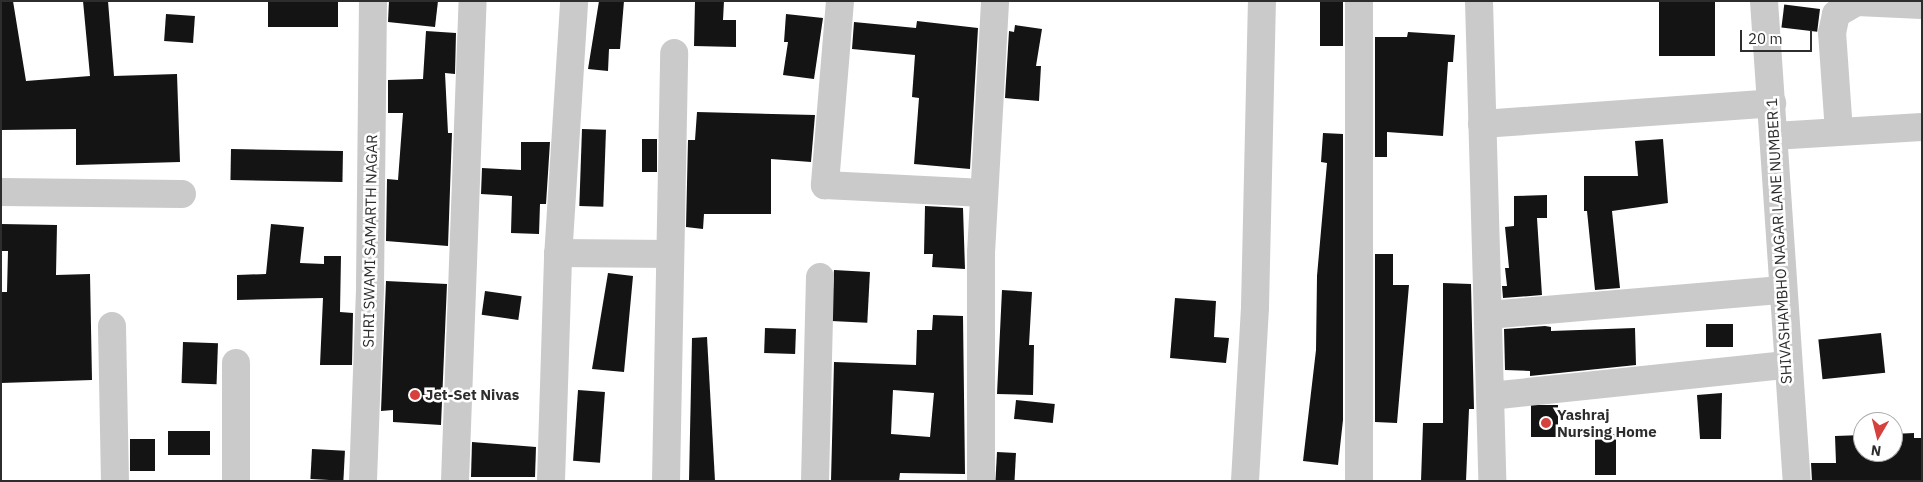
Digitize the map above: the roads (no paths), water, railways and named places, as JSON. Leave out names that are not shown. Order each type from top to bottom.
[{"type":"street","name":"SHRI SWAMI SAMARTH NAGAR","points":[[363,481],[370,316],[373,1]]},
{"type":"street","points":[[455,481],[474,1]]},
{"type":"street","points":[[551,481],[558,253],[574,1]]},
{"type":"street","points":[[840,1],[826,185],[984,193]]},
{"type":"street","points":[[981,481],[984,193],[995,1]]},
{"type":"street","points":[[1245,481],[1255,307],[1262,1]]},
{"type":"street","points":[[1359,1],[1359,481]]},
{"type":"street","points":[[1479,1],[1492,481]]},
{"type":"street","name":"SHIVASHAMBHO NAGAR LANE NUMBER 1","points":[[1764,1],[1772,103],[1786,364],[1797,481]]},
{"type":"street","points":[[1839,132],[1832,33],[1836,14],[1857,2],[1922,5]]},
{"type":"street","points":[[666,481],[674,53]]},
{"type":"street","points":[[1482,124],[1772,103]]},
{"type":"street","points":[[1774,136],[1922,127]]},
{"type":"street","points":[[1,192],[182,194]]},
{"type":"street","points":[[558,253],[670,254]]},
{"type":"street","points":[[815,481],[820,277]]},
{"type":"street","points":[[1488,315],[1782,290]]},
{"type":"street","points":[[112,326],[115,481]]},
{"type":"street","points":[[236,363],[236,481]]},
{"type":"street","points":[[1490,396],[1786,364]]},
{"type":"place","name":"Jet-Set Nivas","points":[[415,395]]},
{"type":"place","name":"Yashraj Nursing Home","points":[[1546,423]]}]
